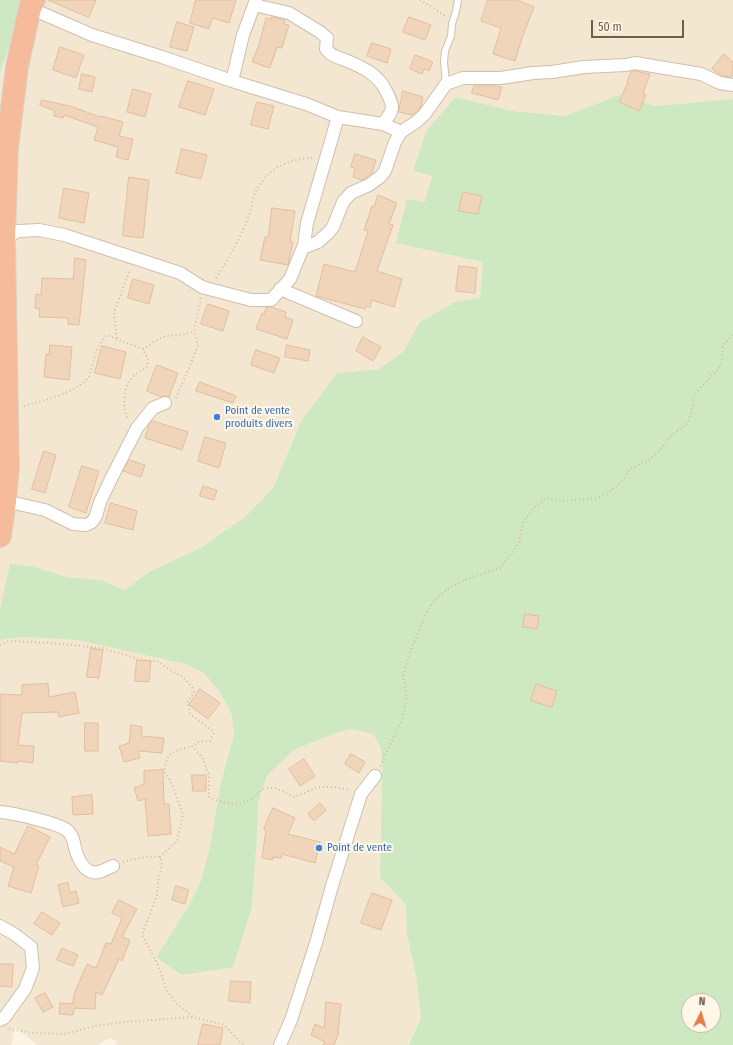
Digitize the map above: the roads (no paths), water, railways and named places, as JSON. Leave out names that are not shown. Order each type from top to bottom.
[{"type":"highway","points":[[0,536],[8,468],[4,239],[7,148],[16,67],[32,4]]},
{"type":"street","points":[[232,82],[243,35],[255,2],[289,13],[327,38],[326,49],[331,55],[363,68],[373,74],[382,83],[393,104],[391,113],[383,124]]},
{"type":"street","points":[[32,4],[92,35],[162,57],[232,82],[306,104],[338,117],[383,124],[401,132]]},
{"type":"street","points":[[304,245],[308,246],[318,242],[333,227],[345,198],[351,193],[369,185],[380,177],[385,171],[395,142],[401,132],[424,115],[446,84],[467,78],[501,78],[584,67],[626,65],[635,63],[685,70],[701,74],[720,83],[733,85]]},
{"type":"street","points":[[4,239],[18,231],[38,230],[64,235],[180,273],[206,288],[251,300],[271,300],[290,279],[304,245],[307,223],[338,117]]},
{"type":"street","points":[[280,289],[356,321]]},
{"type":"street","points":[[5,501],[45,510],[72,524],[86,525],[92,522],[96,516],[100,502],[137,428],[153,408],[165,403]]},
{"type":"street","points":[[280,1045],[291,1020],[316,943],[361,794],[375,776]]},
{"type":"street","points":[[0,812],[47,822],[65,829],[74,839],[75,849],[80,861],[86,869],[91,872],[99,872],[113,866]]},
{"type":"street","points":[[0,926],[14,934],[31,947],[33,968],[25,989],[4,1018],[3,1024]]},
{"type":"lane","points":[[446,84],[444,62],[445,51],[451,36],[452,24],[458,0]]},
{"type":"place","name":"Point de vente produits divers","points":[[217,417]]},
{"type":"place","name":"Point de vente","points":[[319,848]]}]
